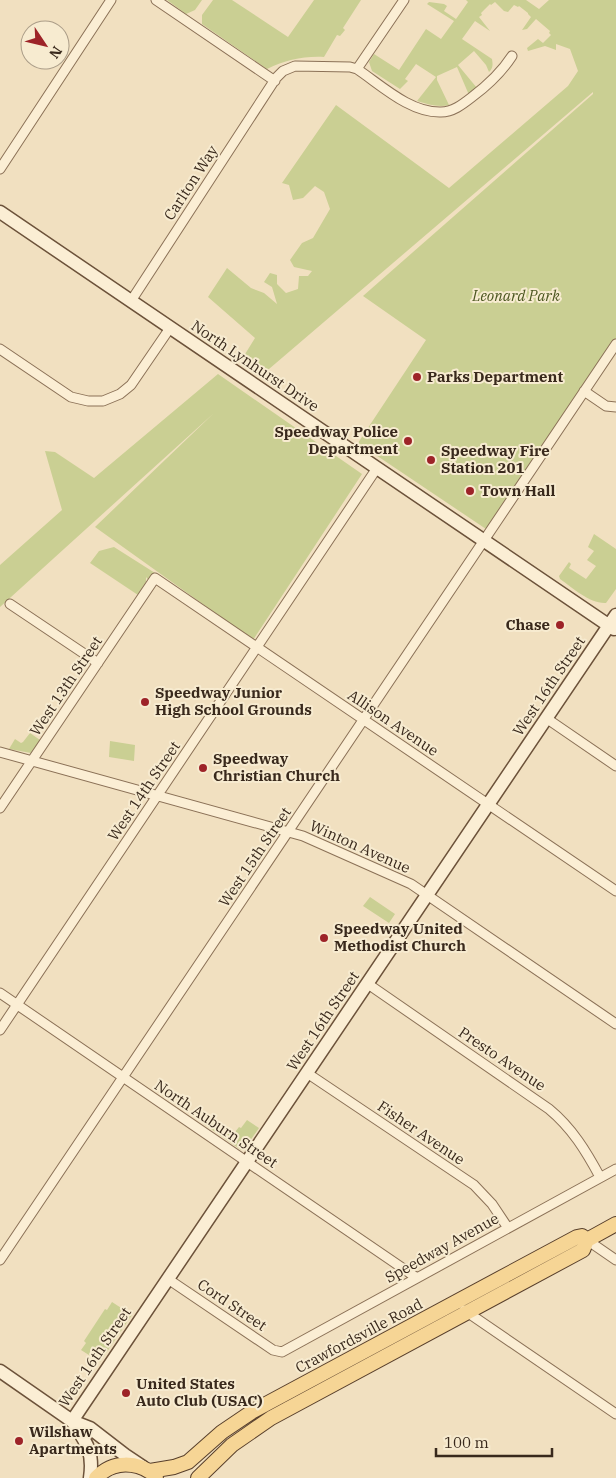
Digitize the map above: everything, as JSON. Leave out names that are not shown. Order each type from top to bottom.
[{"type":"main road","name":"Crawfordsville Road","points":[[198,1478],[232,1446],[270,1418],[583,1250],[587,1240],[616,1224]]},
{"type":"main road","name":"Crawfordsville Road","points":[[96,1478],[109,1468],[120,1465],[131,1464],[151,1472],[184,1464],[242,1417],[577,1237],[582,1236],[587,1240]]},
{"type":"street","points":[[0,169],[111,0]]},
{"type":"street","points":[[156,0],[275,81]]},
{"type":"street","points":[[404,0],[357,68],[421,110],[443,112],[460,107],[491,83],[512,56]]},
{"type":"street","name":"Carlton Way","points":[[130,301],[283,71],[295,66],[338,65],[357,68]]},
{"type":"street","name":"North Lynhurst Drive","points":[[0,212],[483,540],[614,624]]},
{"type":"street","points":[[0,349],[71,396],[88,401],[103,400],[120,394],[131,385],[170,328]]},
{"type":"street","name":"West 15th Street","points":[[0,1260],[616,344]]},
{"type":"street","points":[[584,391],[606,406],[616,407]]},
{"type":"street","name":"West 14th Street","points":[[0,1030],[377,468]]},
{"type":"street","name":"Allison Avenue","points":[[155,578],[616,891]]},
{"type":"street","name":"West 13th Street","points":[[0,808],[155,578]]},
{"type":"street","points":[[10,604],[98,663]]},
{"type":"street","name":"West 16th Street","points":[[72,1420],[546,718],[614,624]]},
{"type":"street","points":[[546,718],[616,766]]},
{"type":"street","name":"Winton Avenue","points":[[0,752],[303,836],[408,882],[616,1024]]},
{"type":"street","name":"Presto Avenue","points":[[368,984],[549,1109],[576,1137],[600,1177]]},
{"type":"street","name":"North Auburn Street","points":[[0,993],[417,1278]]},
{"type":"street","name":"Fisher Avenue","points":[[307,1073],[474,1186],[492,1204],[508,1228]]},
{"type":"street","name":"Speedway Avenue","points":[[282,1352],[616,1169]]},
{"type":"street","points":[[587,1240],[616,1260]]},
{"type":"street","name":"Cord Street","points":[[168,1279],[273,1350],[282,1352]]},
{"type":"street","points":[[453,1304],[616,1414]]},
{"type":"street","points":[[0,1372],[72,1420],[90,1428],[151,1472]]},
{"type":"street","points":[[72,1420],[91,1452],[90,1478]]},
{"type":"green space","points":[[167,0],[202,0],[195,10],[186,14]]},
{"type":"green space","points":[[213,0],[232,0],[288,37],[314,0],[361,0],[343,28],[345,30],[340,36],[337,35],[324,57],[295,59],[267,69],[202,24],[202,15]]},
{"type":"green space","name":"Leonard Park","points":[[466,0],[526,0],[539,9],[549,0],[616,0],[616,344],[489,531],[358,443],[426,340],[363,296],[593,92],[262,375],[242,359],[255,338],[208,297],[227,268],[251,288],[264,293],[277,304],[272,287],[264,282],[270,273],[277,275],[277,284],[286,293],[298,289],[299,276],[308,276],[312,271],[294,267],[290,260],[302,243],[313,238],[330,209],[324,192],[315,186],[303,198],[293,200],[289,185],[282,183],[336,105],[449,188],[568,86],[578,71],[570,49],[556,44],[556,50],[545,46],[528,51],[527,48],[538,39],[543,43],[551,35],[550,31],[536,19],[527,29],[522,30],[531,17],[528,13],[519,6],[514,5],[508,12],[504,11],[495,2],[490,4],[479,17],[490,31],[475,21],[462,39],[492,59],[493,65],[489,72],[486,65],[474,51],[458,65],[477,88],[469,95],[457,67],[437,76],[437,80],[449,105],[441,106],[417,101],[436,77],[416,64],[405,79],[408,81],[400,89],[372,71],[369,62],[374,54],[399,70],[426,29],[441,39],[454,21],[427,4],[429,2],[444,4],[447,6],[444,11],[456,19],[468,2]]},
{"type":"green space","points":[[218,374],[362,474],[253,640],[95,527],[214,413],[0,607],[0,565],[62,510],[45,451],[55,452],[94,478]]},
{"type":"green space","points":[[594,534],[616,549],[616,589],[606,603],[600,603],[588,598],[560,579],[559,576],[569,562],[571,564],[569,568],[586,579],[596,566],[587,560],[594,551],[588,547]]},
{"type":"green space","points":[[114,547],[155,573],[149,581],[146,577],[146,582],[138,595],[90,563],[99,551]]},
{"type":"green space","points":[[30,733],[40,740],[31,753],[9,749],[15,739],[21,743]]},
{"type":"green space","points":[[110,741],[135,745],[134,761],[109,757]]},
{"type":"green space","points":[[370,897],[395,914],[389,923],[363,906]]},
{"type":"green space","points":[[210,1116],[235,1132],[247,1120],[259,1128],[245,1148],[241,1150],[204,1124]]},
{"type":"green space","points":[[112,1302],[132,1315],[100,1362],[81,1350],[86,1343],[84,1341],[105,1309],[107,1310]]},
{"type":"place","name":"Parks Department","points":[[417,377]]},
{"type":"place","name":"Speedway Police Department","points":[[408,441]]},
{"type":"place","name":"Speedway Fire Station 201","points":[[431,460]]},
{"type":"place","name":"Town Hall","points":[[470,491]]},
{"type":"place","name":"Chase","points":[[560,625]]},
{"type":"place","name":"Speedway Junior High School Grounds","points":[[145,702]]},
{"type":"place","name":"Speedway Christian Church","points":[[203,768]]},
{"type":"place","name":"Speedway United Methodist Church","points":[[324,938]]},
{"type":"place","name":"United States Auto Club (USAC)","points":[[126,1393]]},
{"type":"place","name":"Wilshaw Apartments","points":[[19,1441]]}]
